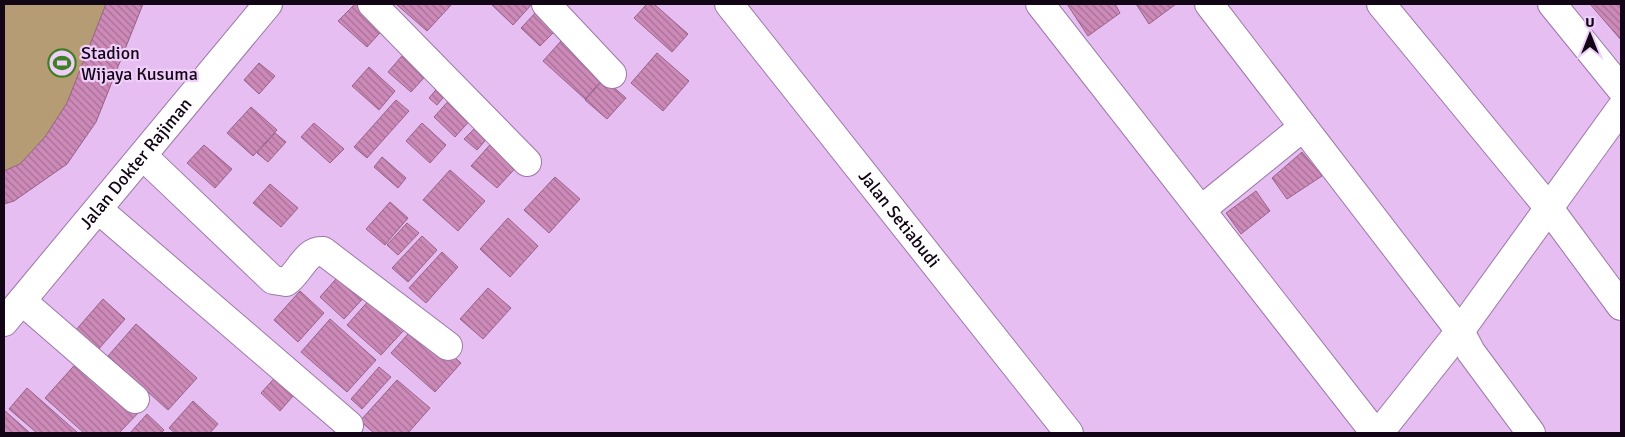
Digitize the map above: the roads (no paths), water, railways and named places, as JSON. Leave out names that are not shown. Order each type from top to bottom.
[{"type":"street","name":"Jalan Dokter Rajiman","points":[[4,322],[268,4]]},
{"type":"street","points":[[372,4],[528,162]]},
{"type":"street","points":[[546,4],[612,74]]},
{"type":"street","points":[[1040,4],[1375,433]]},
{"type":"street","points":[[1209,4],[1460,331],[1471,352],[1531,433]]},
{"type":"street","points":[[1381,4],[1548,207],[1621,306]]},
{"type":"street","points":[[1552,4],[1621,89]]},
{"type":"street","name":"Jalan Setiabudi","points":[[737,7],[1069,433]]},
{"type":"street","points":[[1379,433],[1460,331],[1621,108]]},
{"type":"street","points":[[1201,210],[1303,127]]},
{"type":"street","points":[[142,156],[273,280],[286,282],[310,256],[318,250],[323,251],[448,346]]},
{"type":"street","points":[[98,210],[349,426]]},
{"type":"street","points":[[22,301],[135,399]]},
{"type":"place","name":"Stadion Wijaya Kusuma","points":[[62,63]]}]
